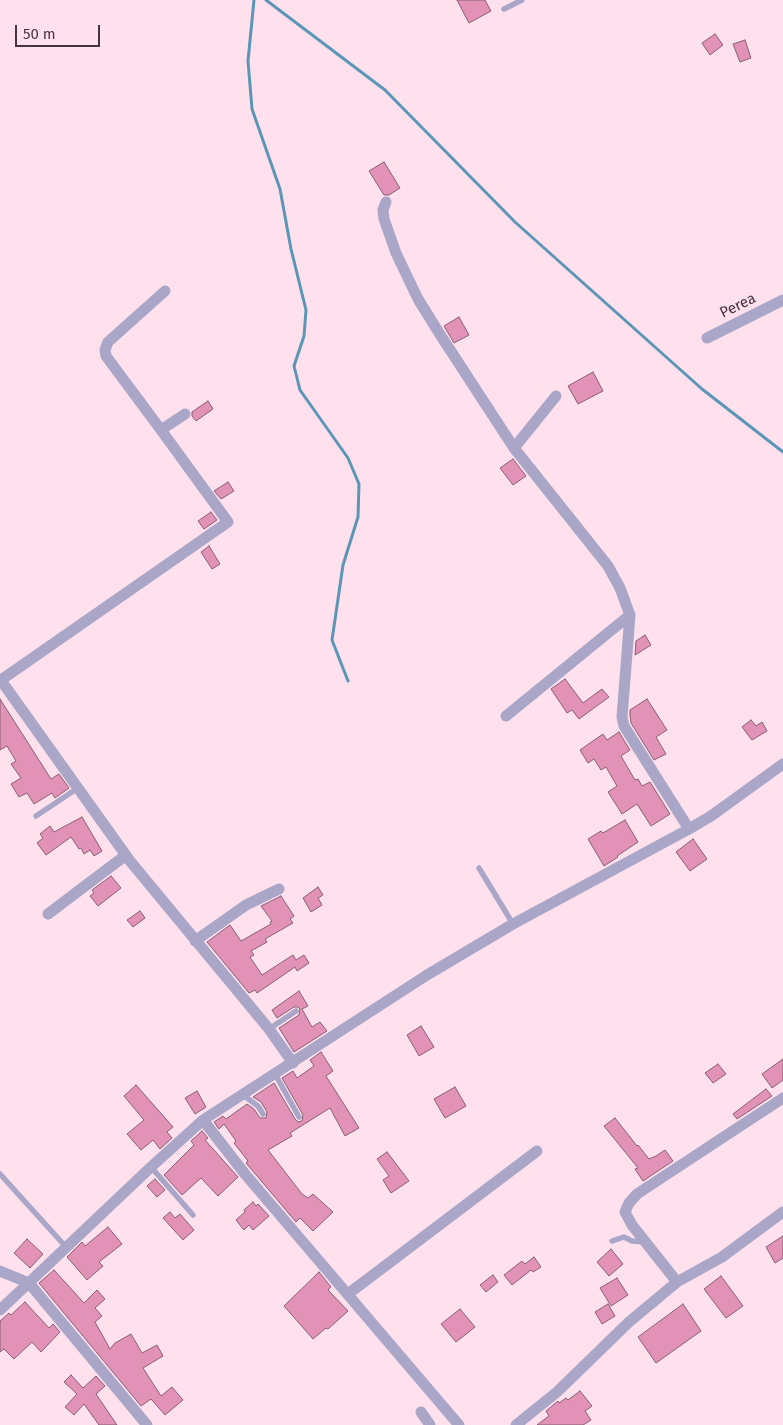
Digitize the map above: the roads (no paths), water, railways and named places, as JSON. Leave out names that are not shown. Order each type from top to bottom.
[{"type":"street","points":[[386,202],[383,210],[384,219],[396,253],[418,299],[514,448],[608,566],[620,588],[630,615],[622,717],[624,726],[689,829]]},
{"type":"street","points":[[165,291],[108,342],[104,350],[106,356],[228,522],[1,680],[126,854],[195,941],[269,1029],[293,1063]]},
{"type":"street","name":"Perea","points":[[707,338],[783,300]]},
{"type":"street","points":[[514,448],[556,396]]},
{"type":"street","points":[[161,430],[185,414]]},
{"type":"street","points":[[506,716],[630,615]]},
{"type":"street","points":[[0,1310],[203,1120],[427,975],[513,924],[711,816],[783,764]]},
{"type":"street","points":[[48,914],[126,854]]},
{"type":"street","points":[[195,941],[246,905],[279,889]]},
{"type":"street","points":[[677,1282],[646,1243],[625,1212],[629,1203],[637,1194],[783,1098]]},
{"type":"street","points":[[203,1120],[245,1174],[459,1425]]},
{"type":"street","points":[[348,1294],[537,1151]]},
{"type":"street","points":[[516,1425],[557,1392],[629,1322],[677,1282],[722,1257],[783,1212]]},
{"type":"street","points":[[0,1271],[29,1283],[147,1425]]},
{"type":"street","points":[[421,1412],[430,1425]]},
{"type":"lane","points":[[504,9],[522,0]]},
{"type":"lane","points":[[36,816],[78,788]]},
{"type":"lane","points":[[479,868],[513,924]]},
{"type":"lane","points":[[269,1029],[296,1012]]},
{"type":"lane","points":[[275,1074],[299,1117]]},
{"type":"lane","points":[[241,1094],[258,1106],[263,1114]]},
{"type":"lane","points":[[151,1167],[193,1215]]},
{"type":"lane","points":[[0,1174],[66,1247]]},
{"type":"lane","points":[[612,1241],[624,1237],[632,1241],[646,1243]]},
{"type":"waterway","points":[[254,0],[248,61],[252,109],[280,189],[291,249],[306,310],[304,336],[294,366],[300,390],[348,458],[359,484],[358,517],[343,565],[332,640],[348,681]]},
{"type":"waterway","points":[[266,0],[385,90],[515,222],[702,389],[783,452]]}]
